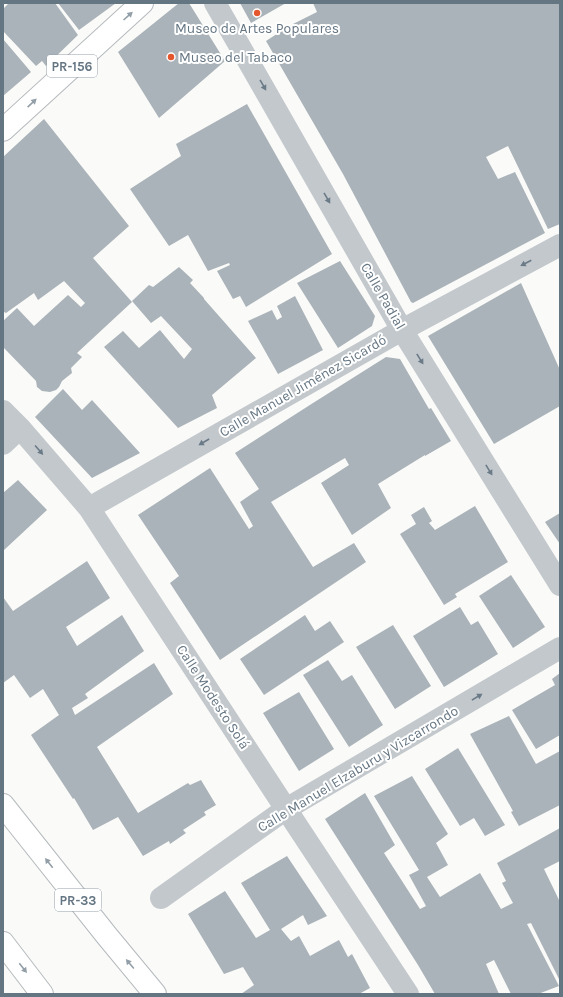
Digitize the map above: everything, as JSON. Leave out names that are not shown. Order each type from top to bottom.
[{"type":"main road","name":"PR-156","points":[[3,130],[142,3]]},
{"type":"main road","name":"PR-33","points":[[3,805],[155,994]]},
{"type":"main road","points":[[3,943],[42,994]]},
{"type":"street","name":"Calle Padial","points":[[215,3],[402,330],[560,585]]},
{"type":"street","name":"Calle Manuel Jiménez Sicardó","points":[[90,508],[402,330],[560,245]]},
{"type":"street","name":"Calle Modesto Solá","points":[[3,411],[20,428],[90,508],[408,994]]},
{"type":"street","points":[[3,444],[20,428]]},
{"type":"street","name":"Calle Manuel Elzaburu y Vizcarrondo","points":[[161,898],[286,809],[560,648]]},
{"type":"building","points":[[7,3],[55,3],[78,35],[46,66],[42,61],[36,66],[3,31],[3,9],[8,4]]},
{"type":"building","points":[[58,3],[116,3],[79,30]]},
{"type":"building","name":"Museo del Tabaco","points":[[179,3],[189,3],[225,61],[159,118],[118,52]]},
{"type":"building","name":"Museo de Artes Populares","points":[[240,3],[286,3],[251,23]]},
{"type":"building","points":[[313,3],[560,3],[560,224],[548,229],[508,146],[486,157],[498,179],[515,172],[545,233],[413,303],[411,302],[343,174],[266,41],[289,26],[317,12]]},
{"type":"building","points":[[3,39],[31,72],[3,96]]},
{"type":"building","points":[[247,104],[332,254],[246,307],[240,296],[233,299],[217,271],[230,265],[229,263],[208,271],[188,235],[169,246],[130,189],[181,156],[176,144]]},
{"type":"building","points":[[44,119],[129,226],[93,258],[132,302],[77,353],[82,357],[71,368],[72,373],[62,381],[56,390],[50,392],[42,391],[37,387],[36,381],[3,347],[3,321],[17,308],[34,326],[68,295],[81,307],[85,303],[64,281],[38,300],[34,293],[6,313],[3,313],[3,157]]},
{"type":"building","points":[[340,261],[375,316],[372,326],[338,348],[297,283]]},
{"type":"building","points":[[179,267],[193,280],[190,283],[256,358],[212,395],[217,408],[178,428],[104,347],[123,331],[139,348],[160,330],[184,359],[192,349],[161,316],[151,323],[132,301],[149,285],[153,287]]},
{"type":"building","points":[[521,283],[560,370],[560,406],[494,444],[428,336]]},
{"type":"building","points":[[295,296],[323,350],[278,374],[248,321],[272,310],[277,320],[282,317],[277,306]]},
{"type":"building","points":[[386,357],[400,359],[429,409],[431,408],[451,441],[378,484],[391,508],[352,535],[321,483],[349,465],[345,458],[271,502],[313,567],[354,543],[366,562],[220,660],[170,583],[179,576],[138,515],[210,468],[249,529],[253,526],[240,502],[259,489],[235,453]]},
{"type":"building","points":[[63,389],[82,410],[92,400],[140,453],[92,478],[35,417]]},
{"type":"building","points":[[18,480],[47,510],[3,551],[3,493]]},
{"type":"building","points":[[475,506],[508,562],[455,594],[457,597],[444,605],[400,534],[416,524],[411,515],[424,507],[432,521],[429,523],[435,530]]},
{"type":"building","points":[[560,513],[560,544],[545,522]]},
{"type":"building","points":[[87,561],[110,598],[66,627],[77,646],[122,615],[144,651],[85,694],[88,698],[72,708],[75,715],[154,663],[173,694],[97,747],[138,813],[188,783],[190,785],[201,780],[216,805],[204,812],[206,815],[183,830],[186,833],[170,844],[169,841],[143,856],[118,817],[93,830],[74,798],[73,799],[31,735],[59,715],[43,689],[30,698],[14,675],[3,683],[3,597],[13,611]]},
{"type":"building","points":[[511,575],[545,627],[513,648],[479,596]]},
{"type":"building","points":[[460,607],[471,625],[478,621],[498,654],[444,687],[413,636]]},
{"type":"building","points":[[305,615],[315,631],[330,621],[344,642],[264,695],[240,659]]},
{"type":"building","points":[[393,625],[431,686],[395,709],[356,647]]},
{"type":"building","points":[[328,660],[342,681],[352,675],[383,725],[349,747],[303,675]]},
{"type":"building","points":[[560,673],[560,735],[536,749],[512,710],[555,685],[552,679]]},
{"type":"building","points":[[299,692],[334,749],[299,771],[263,713]]},
{"type":"building","points":[[509,716],[536,764],[560,751],[560,805],[519,826],[511,812],[513,811],[470,734]]},
{"type":"building","points":[[458,748],[505,825],[485,836],[474,818],[460,826],[425,769]]},
{"type":"building","points":[[412,776],[448,834],[436,843],[448,865],[427,877],[440,897],[480,873],[501,909],[513,903],[502,883],[506,881],[497,863],[560,828],[560,861],[544,869],[560,902],[560,981],[531,923],[527,924],[559,986],[538,994],[511,994],[494,960],[486,964],[499,994],[435,994],[325,819],[365,793],[395,845],[384,853],[420,909],[426,906],[409,875],[419,870],[374,796]]},
{"type":"building","points":[[287,856],[327,916],[308,925],[303,915],[281,929],[291,941],[299,936],[310,956],[339,940],[348,957],[352,954],[370,988],[359,994],[241,994],[254,985],[243,967],[224,974],[188,914],[225,891],[256,938],[270,930],[241,883]]},
{"type":"place","name":"Museo de Artes Populares","points":[[257,13]]},
{"type":"place","name":"Museo del Tabaco","points":[[171,57]]}]
